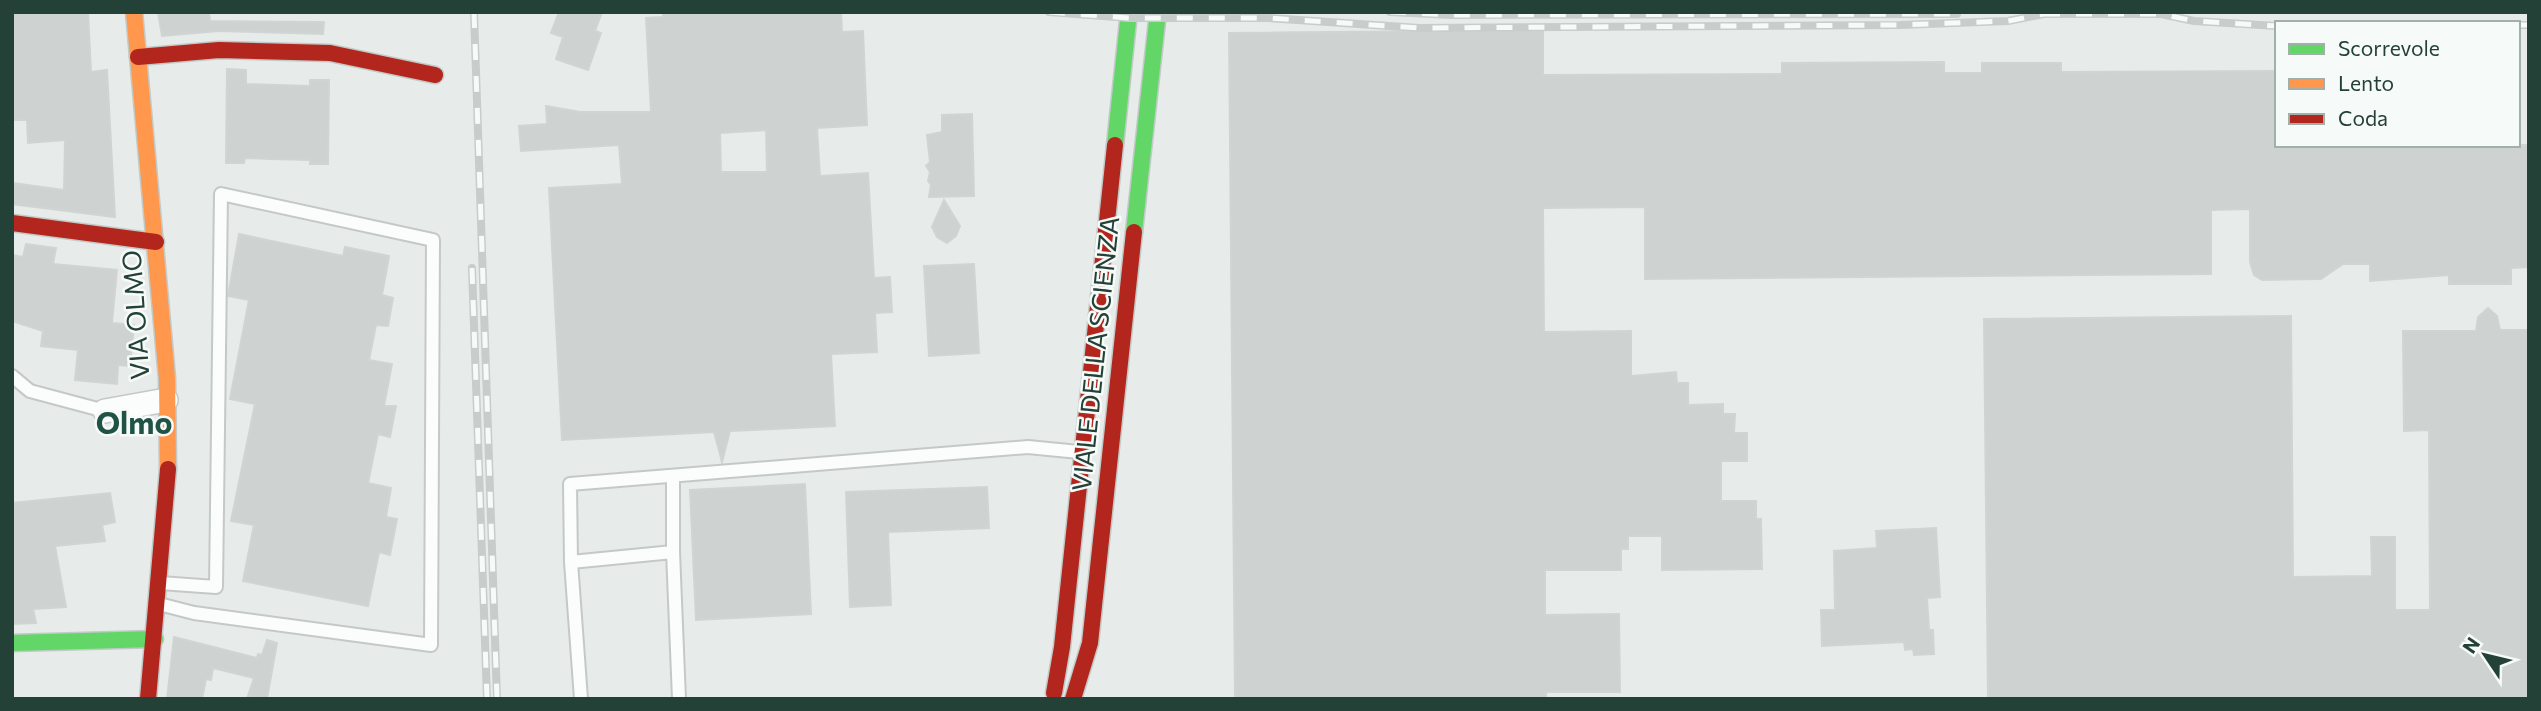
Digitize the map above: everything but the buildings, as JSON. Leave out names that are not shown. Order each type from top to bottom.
[{"type":"main road","name":"VIA OLMO","points":[[134,12],[156,242],[166,400],[168,483],[159,604],[148,699]]},
{"type":"main road","name":"VIALE DELLA SCIENZA","points":[[1053,699],[1062,647],[1129,12]]},
{"type":"main road","name":"VIALE DELLA SCIENZA","points":[[1073,699],[1090,643],[1158,12]]},
{"type":"main road","points":[[138,57],[219,50],[330,53],[435,75]]},
{"type":"main road","points":[[12,223],[156,242]]},
{"type":"main road","points":[[12,643],[155,639]]},
{"type":"street","points":[[105,411],[166,400]]},
{"type":"lane","points":[[159,604],[194,613],[431,645],[433,240],[221,194],[216,587],[160,583]]},
{"type":"lane","points":[[12,376],[30,391],[105,411]]},
{"type":"lane","points":[[581,699],[571,562],[570,484],[1028,447],[1083,452]]},
{"type":"lane","points":[[673,476],[679,699]]},
{"type":"lane","points":[[571,562],[673,552]]},
{"type":"railway","points":[[474,12],[497,699]]},
{"type":"railway","points":[[1049,12],[1129,18],[1268,18],[1419,28],[1900,25],[2008,21],[2054,12]]},
{"type":"railway","points":[[1390,12],[1451,15],[1957,14]]},
{"type":"railway","points":[[2044,14],[2161,14],[2194,21],[2275,26]]},
{"type":"railway","points":[[2520,25],[2529,25]]},
{"type":"railway","points":[[472,268],[487,699]]},
{"type":"traffic: fast","points":[[1115,145],[1129,12]]},
{"type":"traffic: fast","points":[[1134,232],[1158,12]]},
{"type":"traffic: fast","points":[[12,643],[155,639]]},
{"type":"traffic: slow","points":[[134,12],[167,378],[168,469]]},
{"type":"traffic: jam","points":[[138,57],[219,50],[330,53],[435,75]]},
{"type":"traffic: jam","points":[[1054,693],[1062,647],[1115,145]]},
{"type":"traffic: jam","points":[[12,223],[156,242]]},
{"type":"traffic: jam","points":[[1073,699],[1090,643],[1134,232]]},
{"type":"traffic: jam","points":[[148,699],[168,469]]},
{"type":"district","name":"Olmo","points":[[134,424]]}]
